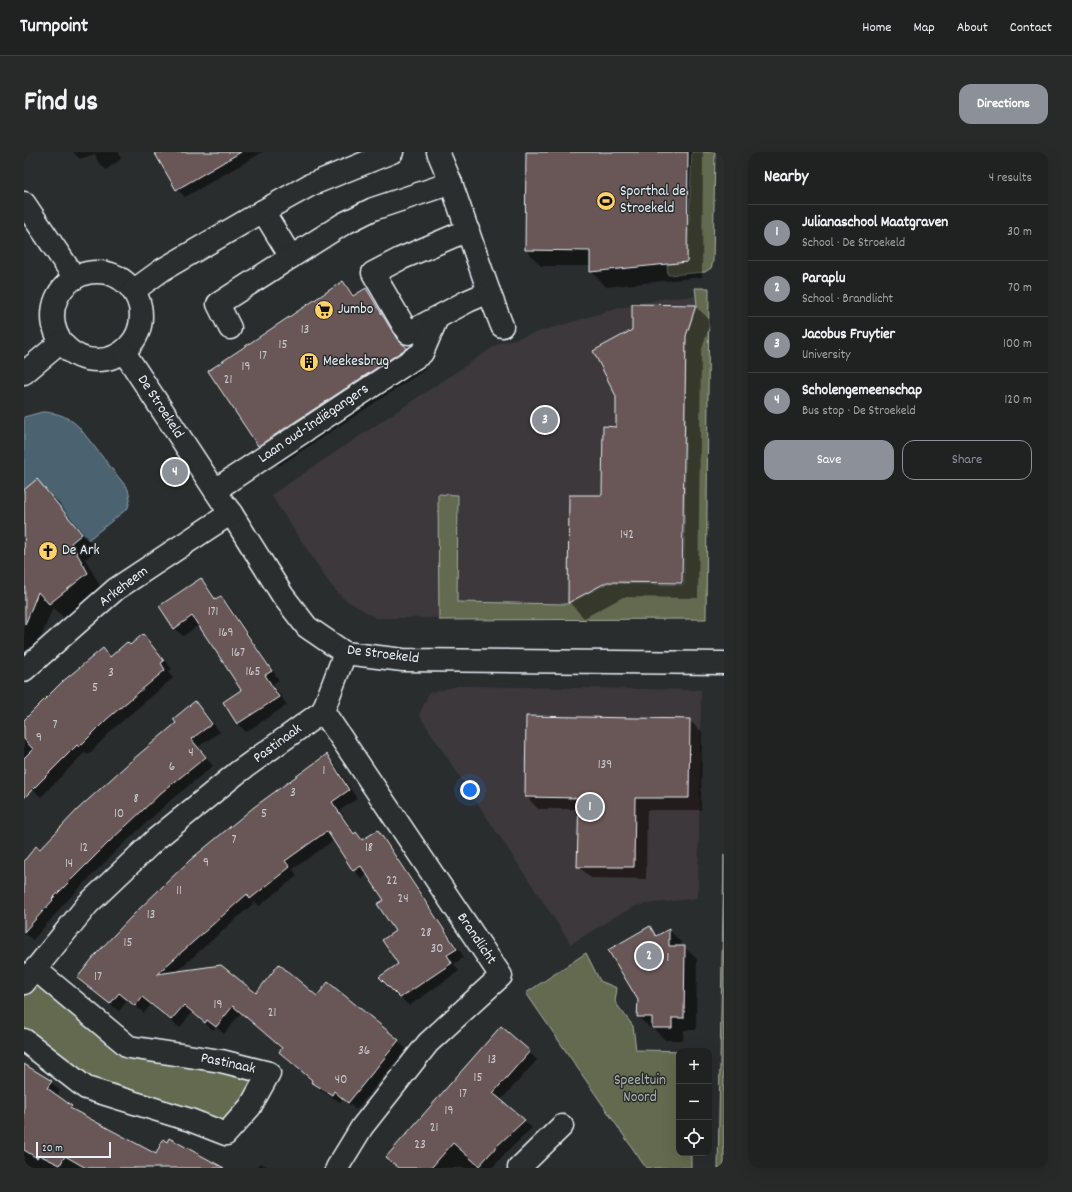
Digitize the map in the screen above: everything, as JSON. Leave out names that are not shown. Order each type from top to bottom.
[{"type":"street","points":[[438,152],[451,183],[502,326]]},
{"type":"street","points":[[133,291],[162,270],[310,185],[384,153]]},
{"type":"street","points":[[230,328],[218,304],[344,224],[373,209],[451,183]]},
{"type":"street","points":[[24,203],[75,278]]},
{"type":"street","points":[[263,211],[291,257]]},
{"type":"street","points":[[468,230],[400,259],[372,273],[408,333],[489,292]]},
{"type":"street","points":[[100,272],[113,275],[124,281],[133,291],[139,303],[142,316],[140,330],[134,342],[124,352],[111,358],[97,361],[83,359],[70,352],[61,342],[54,328],[52,314],[56,300],[64,288],[75,278],[87,273],[100,272]]},
{"type":"street","name":"Laan oud-Indiëgangers","points":[[215,490],[422,353],[437,318]]},
{"type":"street","points":[[24,373],[61,342]]},
{"type":"street","name":"De Stroekeld","points":[[124,352],[231,513],[283,596],[307,627],[345,654],[403,660],[724,663]]},
{"type":"street","name":"Arkeheem","points":[[24,670],[116,590],[231,513]]},
{"type":"street","points":[[323,711],[345,654]]},
{"type":"street","name":"Pastinaak","points":[[24,1040],[86,1088],[190,1120],[226,1134],[250,1107],[269,1073],[221,1061],[129,1047],[29,976],[88,904],[156,839],[237,773],[323,711]]},
{"type":"street","name":"Brandlicht","points":[[323,711],[501,976],[428,1043],[362,1127],[337,1168]]},
{"type":"street","points":[[519,1168],[562,1126]]},
{"type":"shaded area","points":[[706,296],[704,616],[376,618],[344,599],[330,584],[271,495],[498,344],[619,308],[667,298]]},
{"type":"shaded area","points":[[458,686],[701,690],[698,898],[638,905],[616,916],[571,944],[419,715],[429,693]]},
{"type":"green space","points":[[692,152],[715,152],[713,262],[711,268],[705,272],[668,275],[667,265],[687,262]]},
{"type":"green space","points":[[695,288],[709,288],[706,619],[439,620],[438,494],[458,495],[457,602],[567,604],[608,583],[684,585],[686,336],[697,305]]},
{"type":"green space","points":[[724,854],[724,1168],[718,1168]]},
{"type":"green space","name":"Speeltuin Noord","points":[[586,953],[600,981],[617,988],[615,1002],[633,1026],[636,1050],[676,1051],[676,1156],[691,1156],[691,1168],[646,1168],[526,993]]},
{"type":"green space","points":[[24,969],[131,1055],[258,1079],[223,1124],[86,1080],[24,1033]]},
{"type":"water","points":[[42,412],[61,415],[78,426],[128,489],[130,499],[128,508],[88,540],[37,479],[24,490],[24,417]]},
{"type":"building","points":[[154,152],[241,152],[176,190]]},
{"type":"building","name":"Sporthal de Stroekeld","points":[[526,152],[688,152],[687,262],[590,272],[590,251],[525,250]]},
{"type":"building","name":"Meekesbrug","points":[[343,281],[353,296],[366,288],[397,339],[407,348],[258,446],[208,371]]},
{"type":"building","points":[[632,304],[696,305],[686,336],[682,583],[607,582],[568,603],[569,495],[602,495],[603,426],[616,427],[616,396],[593,351],[632,330]]},
{"type":"building","name":"De Ark","points":[[37,479],[82,534],[71,543],[88,573],[49,604],[38,592],[25,625],[24,490]]},
{"type":"building","points":[[201,578],[215,599],[221,596],[272,671],[265,675],[279,697],[237,724],[223,702],[241,690],[217,653],[192,616],[174,629],[159,606]]},
{"type":"building","points":[[143,634],[164,661],[161,663],[165,670],[107,719],[79,747],[77,745],[24,798],[24,758],[33,749],[24,739],[24,720],[62,682],[103,648],[110,657],[127,642],[130,645]]},
{"type":"building","points":[[195,701],[212,724],[191,739],[206,757],[162,792],[109,842],[52,899],[53,900],[24,932],[24,861],[36,846],[40,849],[78,809],[176,723],[173,719]]},
{"type":"building","points":[[526,716],[690,719],[689,798],[635,798],[634,867],[577,867],[579,798],[525,797]]},
{"type":"building","points":[[327,754],[349,790],[332,802],[354,834],[356,832],[362,840],[378,830],[457,949],[447,955],[452,963],[400,998],[379,977],[398,964],[382,940],[395,931],[377,904],[384,900],[361,866],[353,871],[327,831],[285,861],[290,867],[250,899],[247,894],[157,974],[221,965],[256,993],[279,964],[317,996],[328,982],[399,1040],[348,1103],[334,1091],[332,1095],[311,1082],[312,1080],[279,1052],[282,1048],[233,1006],[216,1027],[207,1020],[205,1023],[184,1005],[171,1020],[142,997],[135,1006],[119,993],[110,1004],[77,978],[96,954],[134,914],[190,860],[254,807]]},
{"type":"building","points":[[650,926],[656,936],[669,929],[669,946],[685,946],[684,1018],[672,1018],[672,1028],[652,1028],[652,1017],[637,1017],[638,1000],[608,950]]},
{"type":"building","points":[[501,1026],[530,1051],[493,1093],[525,1120],[498,1145],[479,1166],[453,1143],[431,1168],[399,1168],[386,1157]]},
{"type":"building","points":[[24,1064],[52,1081],[47,1088],[72,1106],[70,1108],[156,1154],[163,1139],[167,1142],[169,1138],[224,1168],[86,1168],[65,1156],[60,1165],[39,1155],[37,1158],[24,1150]]},
{"type":"place","name":"Sporthal de Stroekeld","points":[[606,201]]},
{"type":"place","name":"Jumbo","points":[[324,310]]},
{"type":"place","name":"Meekesbrug","points":[[309,362]]},
{"type":"place","name":"Jacobus Fruytier","points":[[545,420]]},
{"type":"place","name":"Scholengemeenschap","points":[[175,472]]},
{"type":"place","name":"De Ark","points":[[48,551]]},
{"type":"place","name":"Julianaschool Maatgraven","points":[[590,807]]},
{"type":"place","name":"Paraplu","points":[[649,956]]}]
